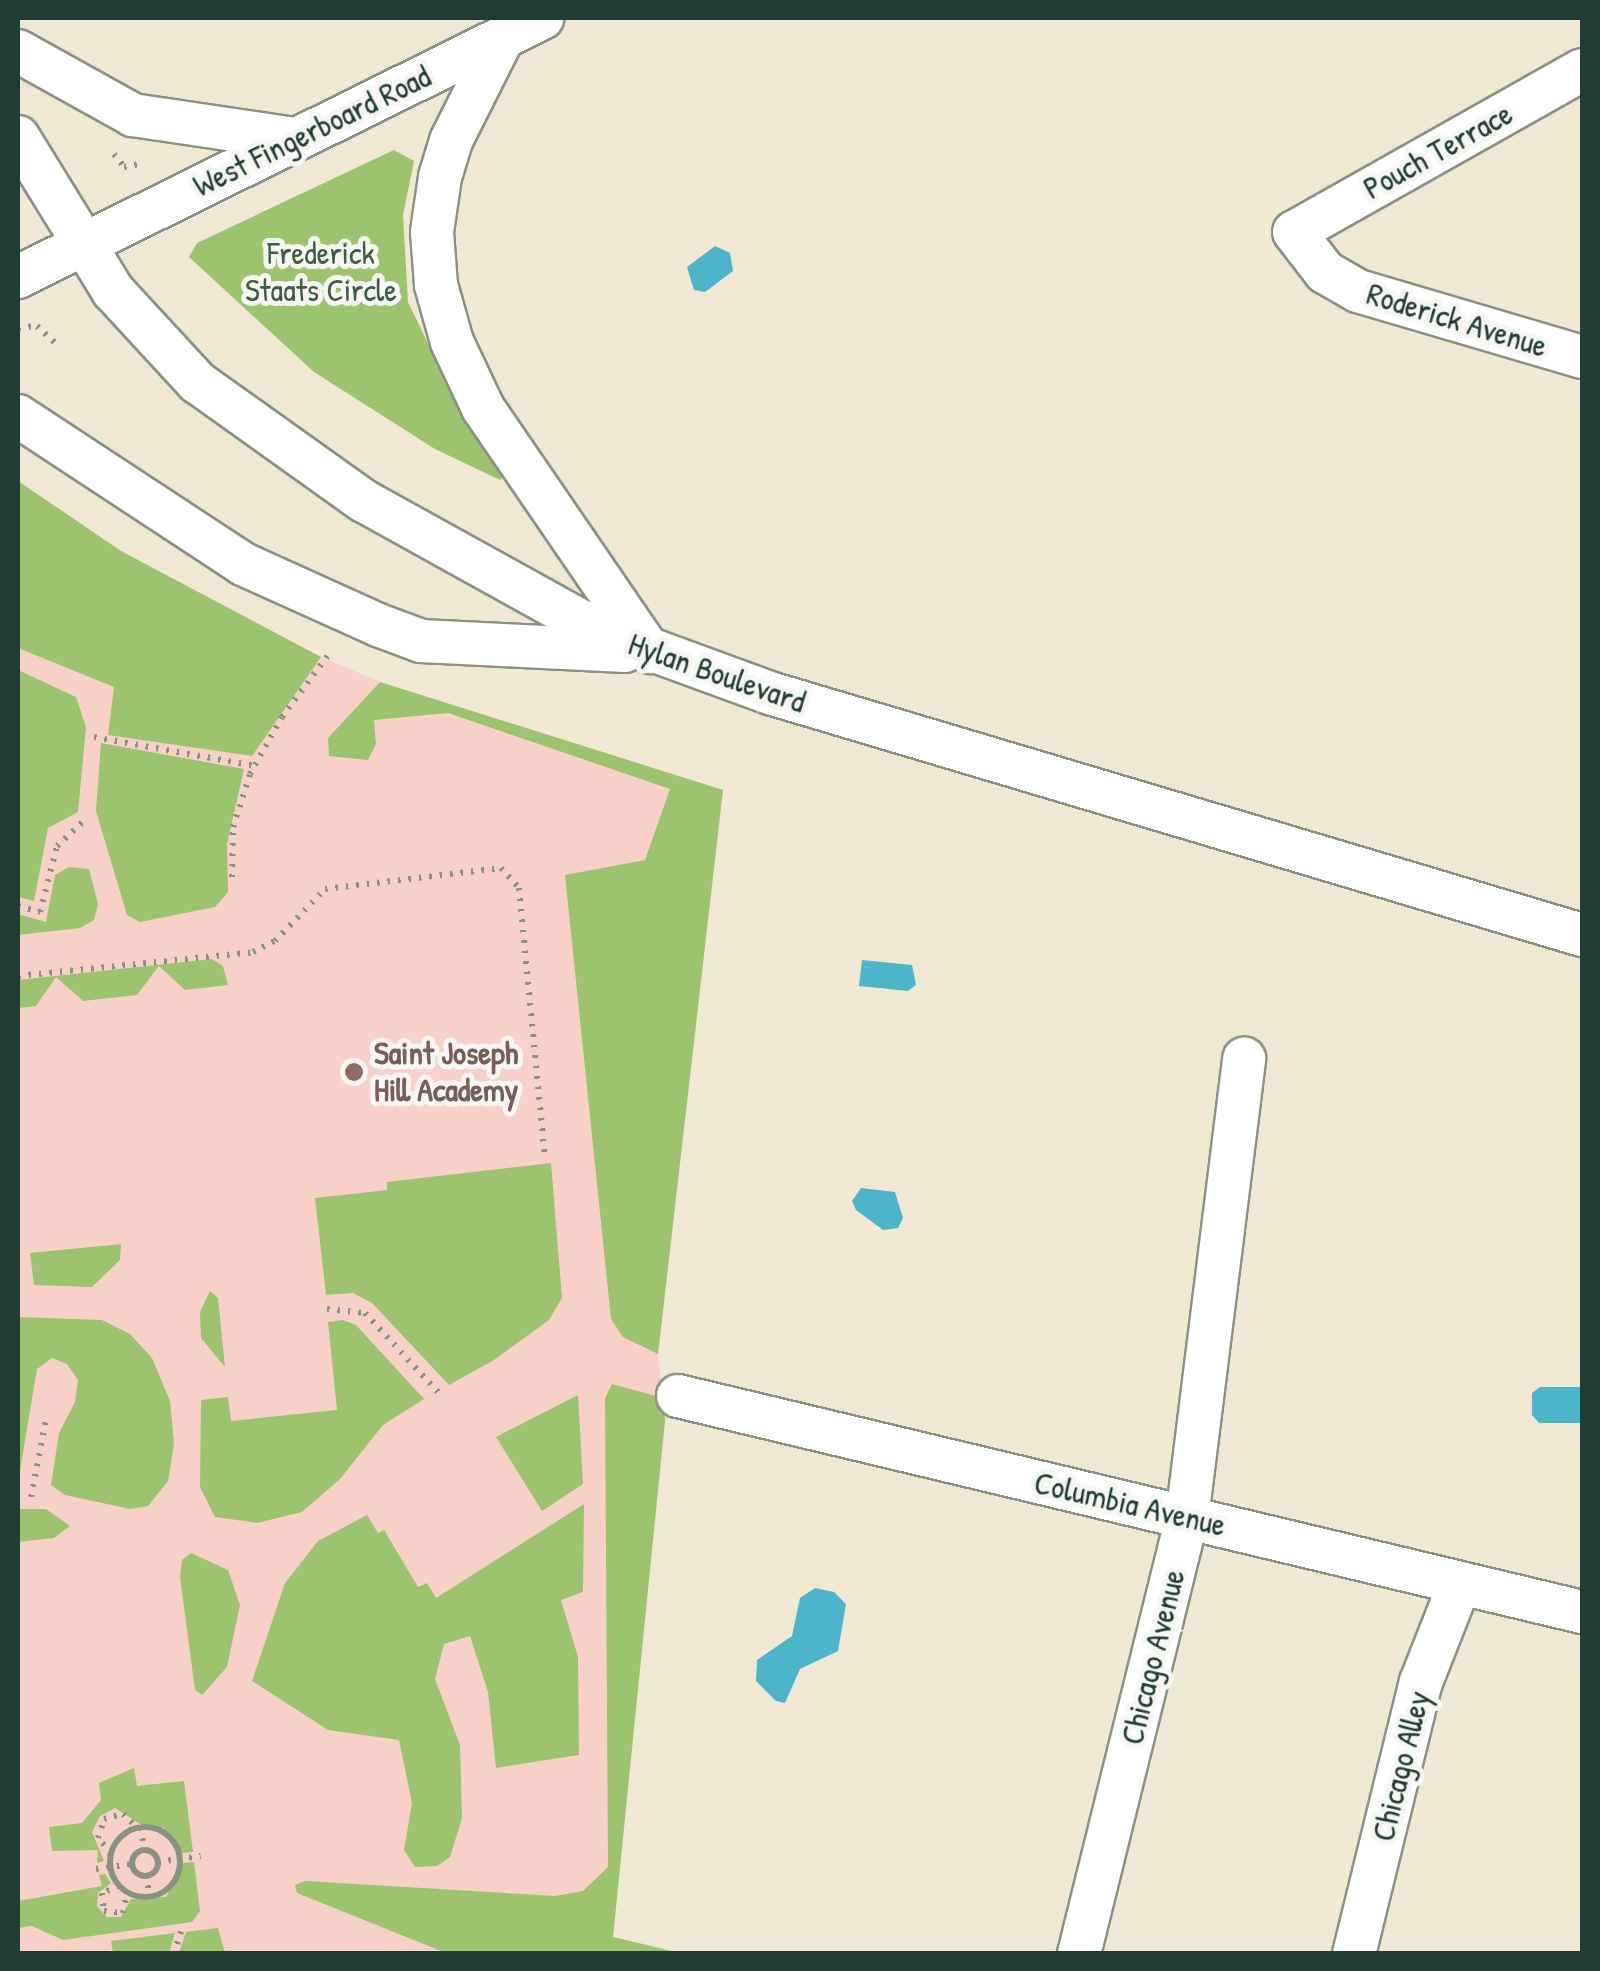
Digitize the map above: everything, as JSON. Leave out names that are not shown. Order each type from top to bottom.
[{"type":"street","name":"West Fingerboard Road","points":[[18,277],[542,18]]},
{"type":"street","points":[[503,37],[450,140],[432,232],[436,284],[452,342],[483,408],[650,652]]},
{"type":"street","points":[[18,51],[133,114],[296,139]]},
{"type":"street","name":"Pouch Terrace","points":[[1294,232],[1582,70]]},
{"type":"street","name":"Hylan Boulevard","points":[[18,138],[130,313],[172,359],[264,435],[476,565],[650,652],[1582,935]]},
{"type":"street","name":"Roderick Avenue","points":[[1294,232],[1326,272],[1358,292],[1582,357]]},
{"type":"street","points":[[18,416],[243,564],[378,625],[421,640],[650,652]]},
{"type":"street","name":"Chicago Avenue","points":[[1079,1954],[1187,1518],[1244,1059]]},
{"type":"street","name":"Columbia Avenue","points":[[678,1396],[1582,1612]]},
{"type":"street","name":"Chicago Alley","points":[[1354,1954],[1421,1682],[1460,1583]]},
{"type":"path","points":[[18,328],[37,326],[56,344]]},
{"type":"path","points":[[232,877],[233,827],[254,766],[332,650]]},
{"type":"path","points":[[94,737],[254,766]]},
{"type":"path","points":[[18,906],[40,912],[57,846],[86,819]]},
{"type":"path","points":[[18,976],[253,952],[275,941],[325,889],[501,868],[519,888],[545,1160]]},
{"type":"path","points":[[327,1309],[364,1313],[438,1392]]},
{"type":"path","points":[[31,1497],[46,1419]]},
{"type":"path","points":[[111,1853],[98,1838],[104,1819],[124,1814],[139,1828],[169,1837],[180,1858],[175,1880],[149,1897],[124,1890],[102,1893],[104,1911],[122,1913],[129,1906],[124,1890],[111,1867],[111,1853],[124,1834],[139,1828]]},
{"type":"path","points":[[139,1828],[144,1850],[158,1862]]},
{"type":"path","points":[[96,1869],[133,1864],[144,1850]]},
{"type":"path","points":[[149,1897],[147,1876],[158,1862],[200,1856]]},
{"type":"path","points":[[133,1864],[147,1876]]},
{"type":"path","points":[[174,1954],[182,1927]]},
{"type":"shaded area","name":"Saint Joseph Hill Academy","points":[[18,481],[121,551],[302,649],[380,682],[723,790],[658,1354],[665,1421],[613,1937],[680,1953],[18,1953]]},
{"type":"green space","name":"Frederick Staats Circle","points":[[394,150],[414,161],[403,215],[408,302],[462,414],[504,476],[500,480],[435,449],[314,372],[189,257],[197,243]]},
{"type":"green space","points":[[18,481],[121,551],[321,657],[252,756],[108,735],[114,687],[18,648]]},
{"type":"green space","points":[[18,670],[76,697],[86,727],[78,812],[48,828],[34,901],[18,897]]},
{"type":"green space","points":[[380,682],[723,790],[658,1354],[623,1337],[611,1319],[565,875],[645,860],[670,789],[448,713],[374,720],[376,744],[368,760],[329,756],[328,738]]},
{"type":"green space","points":[[101,743],[244,769],[227,844],[228,892],[215,907],[140,922],[127,915],[96,811]]},
{"type":"green space","points":[[69,867],[89,869],[98,904],[94,920],[80,928],[18,935],[18,914],[46,922],[55,875]]},
{"type":"green space","points":[[212,959],[223,966],[228,985],[185,990],[159,966],[137,995],[83,1001],[56,977],[36,1006],[18,1008],[18,980]]},
{"type":"green space","points":[[551,1163],[562,1298],[549,1320],[494,1360],[449,1385],[372,1303],[353,1293],[326,1295],[315,1198],[387,1190],[387,1182]]},
{"type":"green space","points":[[121,1244],[120,1260],[92,1287],[34,1285],[30,1253]]},
{"type":"green space","points":[[210,1291],[218,1298],[225,1367],[201,1338],[200,1312]]},
{"type":"green space","points":[[18,1317],[102,1320],[130,1334],[152,1358],[170,1401],[174,1444],[168,1481],[148,1506],[130,1509],[65,1495],[51,1485],[59,1433],[75,1402],[78,1380],[67,1364],[52,1358],[37,1369],[18,1483]]},
{"type":"green space","points":[[343,1320],[356,1325],[424,1399],[383,1425],[340,1479],[302,1512],[257,1523],[215,1517],[200,1487],[201,1400],[228,1397],[231,1421],[337,1410],[328,1322]]},
{"type":"green space","points":[[612,1384],[663,1398],[665,1421],[613,1937],[680,1953],[446,1953],[297,1893],[295,1885],[305,1881],[555,1896],[583,1891],[608,1867],[605,1398]]},
{"type":"green space","points":[[578,1395],[583,1484],[542,1511],[496,1437]]},
{"type":"green space","points":[[584,1504],[583,1592],[561,1600],[578,1657],[579,1755],[496,1768],[488,1692],[470,1636],[444,1644],[435,1679],[460,1745],[462,1818],[450,1857],[437,1866],[415,1867],[404,1850],[412,1803],[399,1740],[328,1730],[252,1681],[285,1583],[318,1541],[367,1515],[378,1533],[384,1530],[418,1587],[427,1583],[436,1598]]},
{"type":"green space","points":[[18,1509],[46,1509],[70,1526],[54,1538],[18,1542]]},
{"type":"green space","points":[[191,1553],[228,1570],[240,1605],[227,1667],[202,1695],[195,1690],[180,1577],[182,1560]]},
{"type":"green space","points":[[134,1768],[137,1786],[184,1781],[193,1852],[182,1853],[164,1828],[140,1824],[115,1808],[100,1816],[92,1832],[104,1861],[97,1863],[98,1850],[52,1851],[49,1827],[82,1823],[101,1800],[99,1783]]},
{"type":"green space","points":[[194,1862],[200,1911],[192,1922],[63,1940],[32,1926],[18,1928],[18,1901],[102,1886],[99,1875],[105,1874],[111,1883],[98,1893],[97,1906],[107,1917],[121,1917],[131,1899],[166,1897],[183,1863]]},
{"type":"green space","points":[[218,1928],[225,1953],[179,1953],[186,1932]]},
{"type":"green space","points":[[175,1933],[169,1953],[113,1953],[111,1941]]},
{"type":"water","points":[[715,246],[730,253],[733,271],[705,292],[694,290],[687,267]]},
{"type":"water","points":[[862,960],[912,965],[916,985],[908,991],[859,986]]},
{"type":"water","points":[[861,1188],[895,1192],[903,1218],[898,1228],[883,1230],[856,1210],[852,1201]]},
{"type":"water","points":[[1540,1387],[1582,1387],[1582,1423],[1539,1423],[1532,1415],[1532,1393]]},
{"type":"water","points":[[815,1588],[834,1592],[846,1604],[838,1651],[800,1669],[785,1703],[776,1701],[756,1681],[757,1660],[792,1636],[800,1598]]},
{"type":"place","name":"Saint Joseph Hill Academy","points":[[354,1072]]}]
